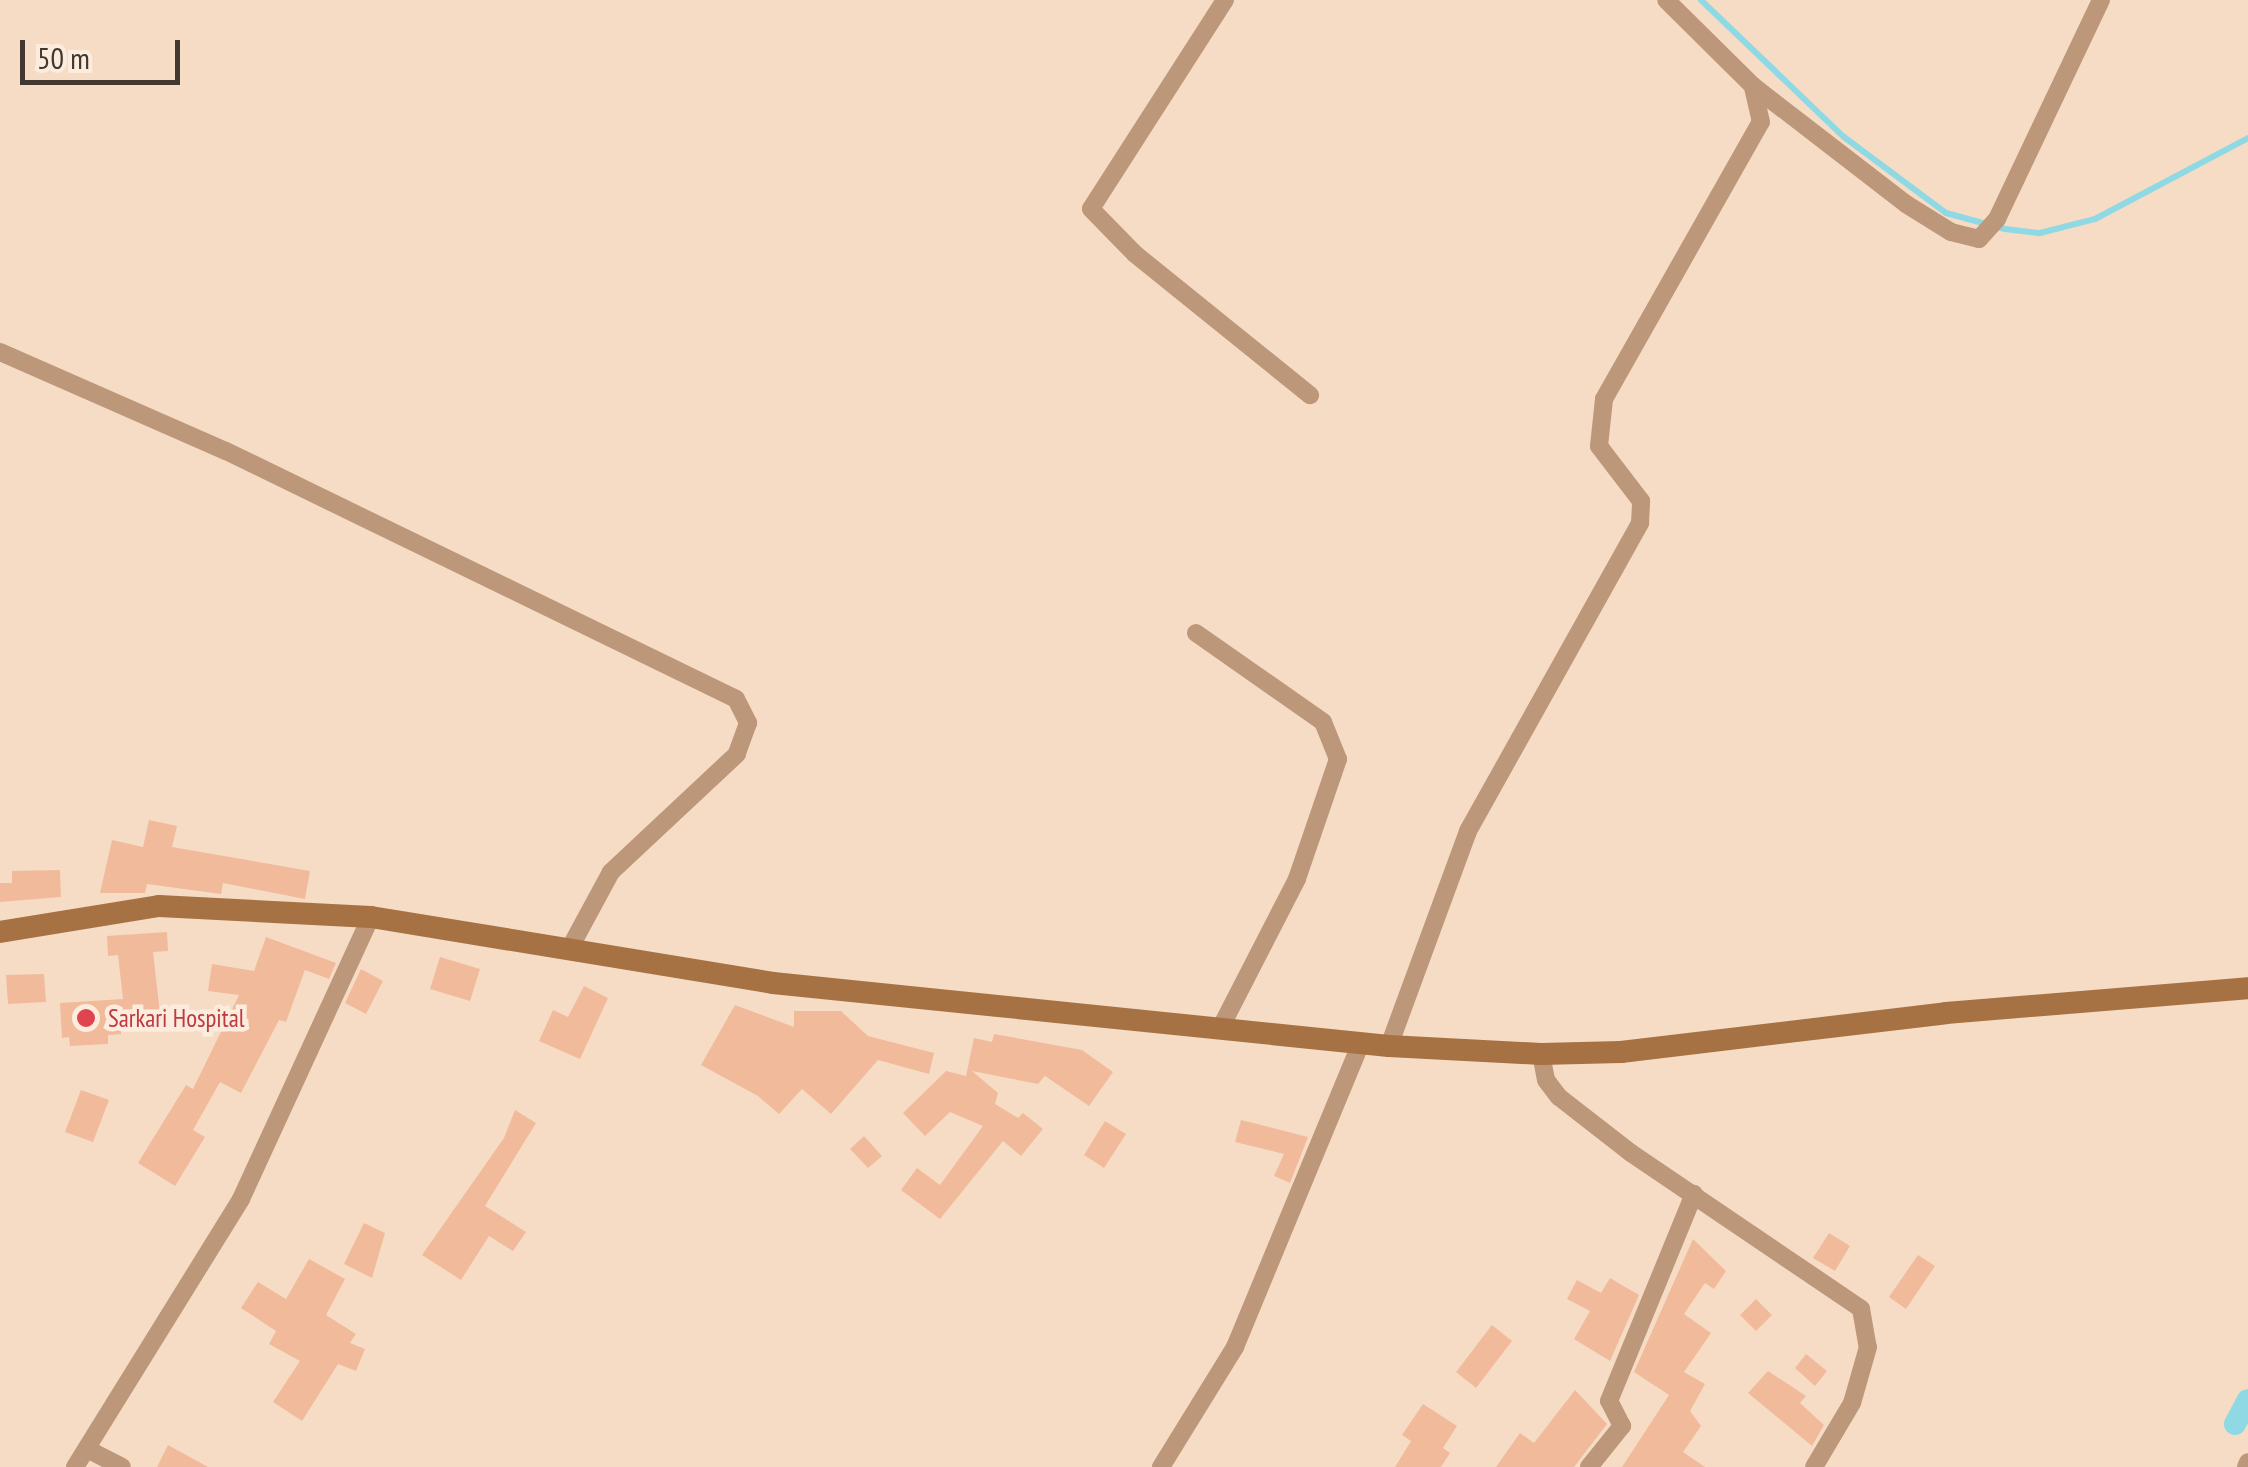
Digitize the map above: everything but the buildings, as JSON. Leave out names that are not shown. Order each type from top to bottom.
[{"type":"main road","points":[[0,932],[158,906],[371,917],[571,946],[773,983],[1389,1046],[1541,1054],[1621,1052],[1946,1013],[2248,988]]},
{"type":"street","points":[[1225,0],[1091,210],[1150,266],[1310,396]]},
{"type":"street","points":[[1666,0],[1753,86],[1906,204],[1966,238],[1993,227],[2102,0]]},
{"type":"street","points":[[1389,1046],[1468,830],[1640,523],[1641,501],[1599,446],[1604,399],[1761,122],[1753,86]]},
{"type":"street","points":[[0,352],[263,469],[371,528],[736,699],[748,723],[737,754],[611,872],[589,902],[571,946]]},
{"type":"street","points":[[1196,633],[1323,722],[1338,759],[1297,879],[1221,1027]]},
{"type":"street","points":[[76,1467],[240,1200],[371,917]]},
{"type":"street","points":[[1161,1467],[1235,1346],[1361,1043]]},
{"type":"street","points":[[1541,1054],[1546,1080],[1559,1097],[1866,1318],[1868,1347],[1852,1403],[1814,1467]]},
{"type":"street","points":[[1589,1467],[1622,1426],[1609,1400],[1694,1194]]},
{"type":"street","points":[[88,1449],[122,1467]]},
{"type":"waterway","points":[[1701,0],[1844,137],[1946,213],[2005,229],[2040,233],[2095,219],[2248,138]]},
{"type":"waterway","points":[[2235,1424],[2248,1400]]},
{"type":"place","name":"Sarkari Hospital","points":[[86,1018]]}]
